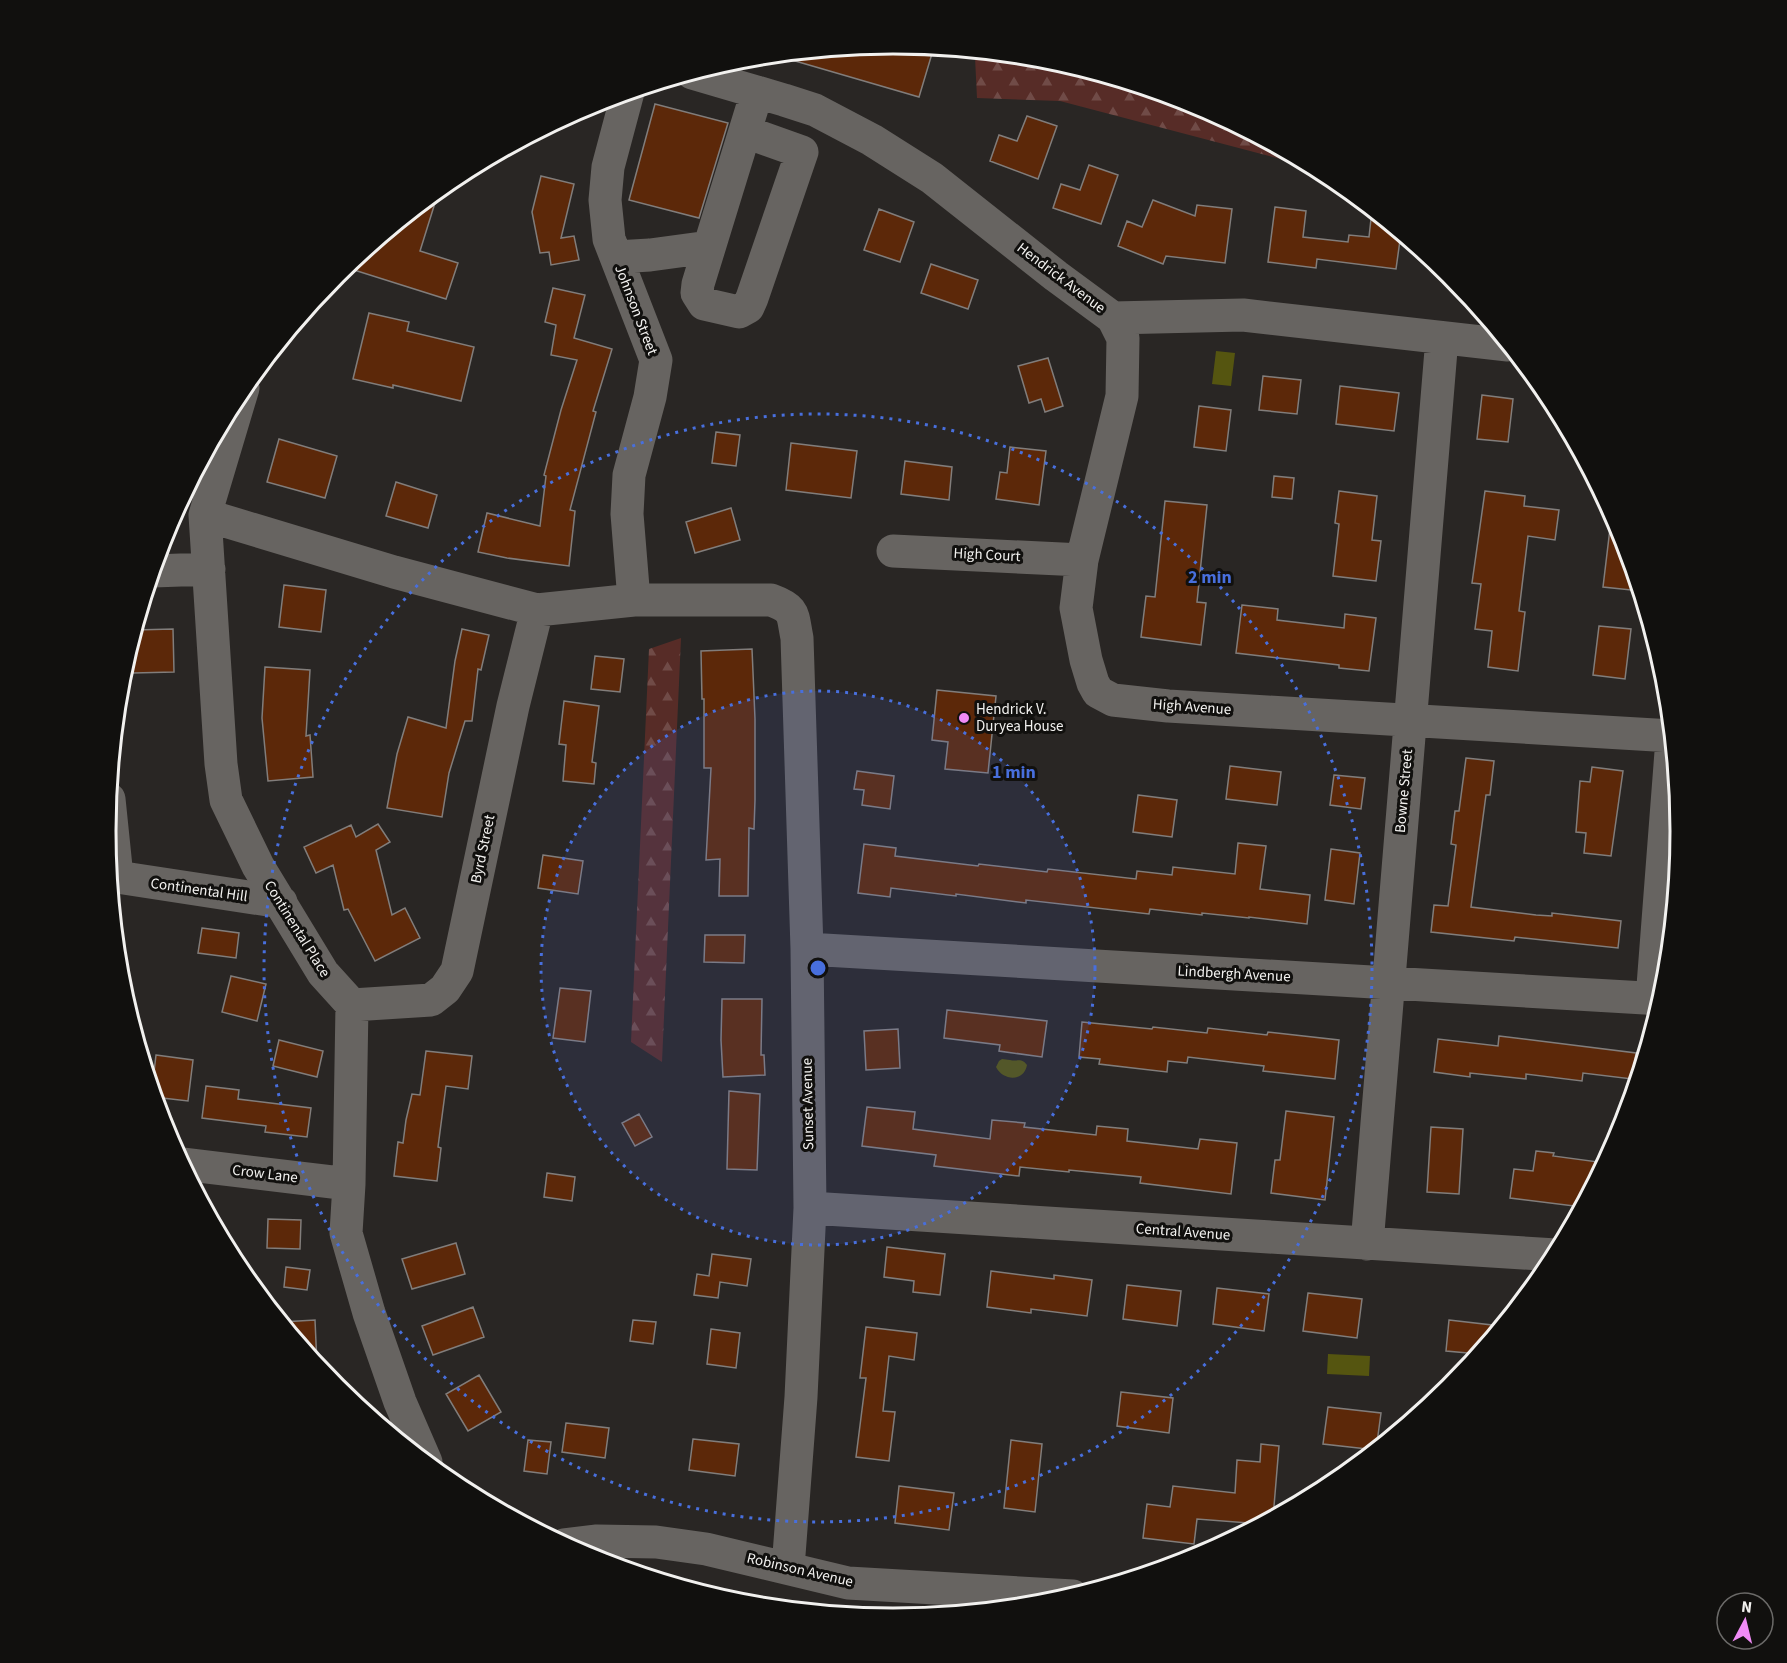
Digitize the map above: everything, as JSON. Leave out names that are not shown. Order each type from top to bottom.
[{"type":"street","name":"Hendrick Avenue","points":[[706,77],[814,111],[872,140],[932,178],[1113,318],[1243,315],[1499,344]]},
{"type":"street","points":[[746,132],[801,152],[748,307],[739,312],[704,304],[697,293],[757,92]]},
{"type":"street","name":"Johnson Street","points":[[625,102],[608,166],[605,200],[609,239],[656,360],[650,398],[628,475],[627,514],[634,600]]},
{"type":"street","points":[[616,257],[709,247]]},
{"type":"street","name":"High Avenue","points":[[1113,318],[1123,338],[1122,396],[1082,560],[1076,608],[1092,683],[1098,692],[1113,700],[1168,706],[1665,738]]},
{"type":"street","name":"Bowne Street","points":[[1366,1244],[1442,338]]},
{"type":"street","name":"Continental Place","points":[[233,422],[206,515],[221,764],[226,800],[258,866],[323,973],[352,1005]]},
{"type":"street","points":[[206,515],[394,572],[537,610],[634,600]]},
{"type":"street","name":"High Court","points":[[893,551],[1082,560]]},
{"type":"street","points":[[161,571],[209,569]]},
{"type":"street","name":"Sunset Avenue","points":[[634,600],[771,600],[785,605],[791,612],[797,638],[807,949],[810,1208],[801,1397],[788,1568]]},
{"type":"street","name":"Byrd Street","points":[[352,1005],[431,1000],[445,989],[457,971],[511,717],[537,610]]},
{"type":"street","points":[[1659,964],[1669,786]]},
{"type":"street","name":"Continental Hill","points":[[118,878],[281,902]]},
{"type":"street","name":"Lindbergh Avenue","points":[[807,949],[1653,999]]},
{"type":"street","points":[[352,1005],[346,1233],[400,1402],[420,1448]]},
{"type":"street","name":"Crow Lane","points":[[191,1165],[349,1184]]},
{"type":"street","name":"Central Avenue","points":[[810,1208],[1545,1254]]},
{"type":"street","name":"Robinson Avenue","points":[[575,1540],[656,1542],[706,1549],[848,1583],[1032,1596]]},
{"type":"green space","points":[[975,59],[1045,69],[1095,80],[1191,113],[1286,160],[1060,101],[977,98]]},
{"type":"green space","points":[[681,638],[662,1062],[631,1042],[649,649]]},
{"type":"shaded area","points":[[1216,351],[1235,353],[1231,386],[1212,384]]},
{"type":"shaded area","points":[[1002,1059],[1023,1061],[1027,1065],[1025,1071],[1013,1078],[1003,1075],[996,1067]]},
{"type":"shaded area","points":[[1328,1354],[1370,1356],[1369,1376],[1327,1374]]},
{"type":"building","points":[[894,54],[931,55],[919,97],[794,61]]},
{"type":"building","points":[[655,104],[728,123],[699,218],[629,200]]},
{"type":"building","points":[[1027,116],[1057,126],[1038,179],[990,161],[999,135],[1017,141]]},
{"type":"building","points":[[1089,165],[1118,175],[1101,224],[1053,208],[1061,184],[1080,190]]},
{"type":"building","points":[[541,176],[574,184],[561,238],[574,236],[579,260],[551,265],[549,252],[540,253],[532,212]]},
{"type":"building","points":[[1153,200],[1195,216],[1197,205],[1232,209],[1225,263],[1166,256],[1163,264],[1118,246],[1127,221],[1142,227]]},
{"type":"building","points":[[434,205],[420,251],[458,263],[446,299],[356,271],[381,247]]},
{"type":"building","points":[[1275,207],[1306,211],[1303,237],[1348,242],[1349,235],[1369,237],[1371,218],[1400,242],[1396,269],[1317,259],[1316,268],[1268,262]]},
{"type":"building","points":[[879,209],[914,222],[900,262],[864,250]]},
{"type":"building","points":[[931,264],[978,280],[968,309],[921,293]]},
{"type":"building","points":[[553,288],[585,295],[574,338],[612,349],[593,411],[596,412],[570,510],[575,511],[569,566],[478,552],[487,513],[540,526],[546,476],[544,475],[577,360],[551,355],[556,325],[545,322]]},
{"type":"building","points":[[369,313],[409,322],[407,331],[474,347],[461,401],[393,385],[393,388],[353,379]]},
{"type":"building","points":[[1048,358],[1063,406],[1045,412],[1041,399],[1029,403],[1018,366]]},
{"type":"building","points":[[1263,376],[1301,380],[1297,414],[1259,410]]},
{"type":"building","points":[[1340,386],[1399,393],[1394,431],[1336,424]]},
{"type":"building","points":[[1482,395],[1513,399],[1508,442],[1477,439]]},
{"type":"building","points":[[1199,406],[1231,410],[1226,451],[1194,447]]},
{"type":"building","points":[[716,432],[740,435],[736,466],[712,463]]},
{"type":"building","points":[[279,439],[337,456],[325,498],[267,482]]},
{"type":"building","points":[[791,443],[857,451],[851,498],[786,490]]},
{"type":"building","points":[[1010,447],[1046,451],[1039,505],[996,499],[1000,472],[1007,473]]},
{"type":"building","points":[[905,461],[952,467],[949,500],[901,494]]},
{"type":"building","points":[[1274,476],[1294,478],[1292,499],[1272,497]]},
{"type":"building","points":[[396,482],[437,495],[428,528],[386,516]]},
{"type":"building","points":[[1339,491],[1377,496],[1372,540],[1381,541],[1376,581],[1333,576],[1339,524],[1335,523]]},
{"type":"building","points":[[1485,491],[1525,496],[1524,506],[1559,510],[1555,540],[1528,536],[1519,611],[1525,612],[1518,671],[1488,667],[1492,631],[1475,629],[1481,584],[1472,583]]},
{"type":"building","points":[[1165,501],[1207,505],[1197,602],[1206,603],[1201,645],[1141,637],[1146,596],[1155,597]]},
{"type":"building","points":[[731,508],[740,540],[695,553],[686,522]]},
{"type":"building","points":[[1610,529],[1632,587],[1631,590],[1603,587]]},
{"type":"building","points":[[284,585],[326,590],[321,632],[279,627]]},
{"type":"building","points":[[1242,605],[1278,609],[1277,620],[1344,628],[1345,614],[1376,618],[1369,671],[1339,668],[1339,665],[1236,653]]},
{"type":"building","points":[[1599,626],[1631,629],[1625,679],[1593,675]]},
{"type":"building","points":[[173,629],[174,672],[133,673],[142,630]]},
{"type":"building","points":[[462,629],[489,635],[481,670],[478,669],[472,721],[465,721],[449,773],[442,817],[387,808],[397,754],[408,717],[446,728],[455,661]]},
{"type":"building","points":[[752,649],[755,800],[754,829],[749,828],[748,896],[719,896],[720,859],[706,860],[711,768],[704,768],[701,651]]},
{"type":"building","points":[[595,656],[624,659],[620,692],[591,689]]},
{"type":"building","points":[[265,667],[310,670],[306,736],[310,735],[313,777],[268,781],[262,718]]},
{"type":"building","name":"Hendrick V. Duryea House","points":[[937,690],[996,696],[988,773],[945,769],[948,742],[932,740]]},
{"type":"building","points":[[564,701],[599,706],[592,762],[596,763],[594,784],[563,781],[566,745],[559,744]]},
{"type":"building","points":[[1466,758],[1494,761],[1490,795],[1486,795],[1471,907],[1536,915],[1552,916],[1552,913],[1621,921],[1618,948],[1515,937],[1514,941],[1431,932],[1434,905],[1448,906],[1456,845],[1451,844],[1455,811],[1459,811]]},
{"type":"building","points":[[1230,766],[1281,772],[1277,805],[1226,799]]},
{"type":"building","points":[[1592,767],[1623,771],[1611,856],[1584,853],[1586,833],[1576,832],[1580,781],[1590,782]]},
{"type":"building","points":[[857,771],[894,776],[890,809],[862,805],[864,790],[854,789]]},
{"type":"building","points":[[1334,775],[1365,778],[1361,809],[1330,805]]},
{"type":"building","points":[[1138,795],[1177,800],[1172,837],[1133,832]]},
{"type":"building","points":[[378,824],[390,842],[376,850],[392,915],[405,908],[420,938],[375,961],[348,909],[344,910],[333,865],[316,873],[304,847],[351,825],[356,837]]},
{"type":"building","points":[[1238,843],[1266,846],[1260,889],[1310,895],[1307,924],[1150,909],[1149,914],[891,888],[890,897],[858,893],[864,844],[896,848],[895,856],[978,866],[979,864],[1047,872],[1048,869],[1136,879],[1137,871],[1172,875],[1173,867],[1235,874]]},
{"type":"building","points":[[1331,849],[1360,853],[1354,904],[1325,900]]},
{"type":"building","points":[[543,855],[583,861],[578,894],[538,888]]},
{"type":"building","points":[[202,928],[239,933],[236,958],[198,953]]},
{"type":"building","points":[[705,935],[745,935],[744,963],[704,962]]},
{"type":"building","points":[[231,976],[266,984],[257,1021],[222,1012]]},
{"type":"building","points":[[560,988],[591,991],[585,1042],[553,1038]]},
{"type":"building","points":[[722,999],[762,999],[761,1055],[764,1055],[765,1075],[723,1077]]},
{"type":"building","points":[[947,1010],[1047,1021],[1042,1057],[999,1051],[1000,1045],[944,1038]]},
{"type":"building","points":[[1082,1022],[1207,1033],[1208,1028],[1267,1035],[1268,1032],[1339,1040],[1335,1079],[1263,1071],[1264,1066],[1188,1057],[1187,1063],[1168,1061],[1167,1072],[1099,1064],[1100,1059],[1079,1057]]},
{"type":"building","points":[[898,1029],[900,1068],[866,1070],[864,1031]]},
{"type":"building","points":[[1499,1036],[1636,1053],[1631,1079],[1583,1073],[1582,1081],[1526,1074],[1526,1079],[1470,1073],[1470,1077],[1434,1072],[1438,1039],[1498,1046]]},
{"type":"building","points":[[279,1040],[323,1051],[317,1077],[273,1066]]},
{"type":"building","points":[[426,1051],[472,1056],[468,1089],[446,1086],[438,1147],[441,1148],[437,1181],[394,1176],[398,1142],[403,1143],[412,1094],[420,1095]]},
{"type":"building","points":[[156,1055],[193,1060],[188,1101],[163,1098],[154,1072]]},
{"type":"building","points":[[206,1086],[239,1090],[238,1099],[311,1108],[307,1137],[265,1132],[266,1126],[202,1118]]},
{"type":"building","points":[[729,1091],[760,1094],[757,1170],[727,1169]]},
{"type":"building","points":[[867,1107],[915,1112],[913,1129],[990,1139],[992,1120],[1025,1123],[1024,1127],[1096,1135],[1097,1126],[1128,1129],[1127,1141],[1198,1149],[1200,1139],[1237,1143],[1231,1194],[1140,1183],[1141,1177],[1069,1170],[1069,1172],[1020,1167],[1019,1176],[934,1166],[936,1155],[862,1146]]},
{"type":"building","points":[[1286,1111],[1334,1117],[1325,1200],[1271,1193],[1275,1160],[1280,1160]]},
{"type":"building","points":[[639,1114],[652,1137],[635,1146],[622,1123]]},
{"type":"building","points":[[1431,1127],[1463,1129],[1459,1194],[1427,1192]]},
{"type":"building","points":[[1536,1151],[1554,1153],[1553,1156],[1597,1162],[1574,1206],[1510,1198],[1514,1169],[1533,1171]]},
{"type":"building","points":[[547,1173],[575,1177],[572,1201],[544,1197]]},
{"type":"building","points":[[268,1219],[301,1220],[300,1249],[267,1248]]},
{"type":"building","points":[[456,1243],[465,1274],[412,1289],[402,1259]]},
{"type":"building","points":[[887,1247],[945,1254],[940,1295],[913,1292],[914,1281],[884,1277]]},
{"type":"building","points":[[712,1254],[751,1259],[747,1286],[720,1282],[718,1298],[694,1295],[697,1274],[709,1276]]},
{"type":"building","points":[[286,1267],[310,1270],[307,1290],[284,1287]]},
{"type":"building","points":[[991,1271],[1054,1279],[1054,1275],[1092,1280],[1087,1316],[1031,1309],[1031,1313],[987,1307]]},
{"type":"building","points":[[1127,1285],[1181,1291],[1177,1326],[1123,1319]]},
{"type":"building","points":[[1217,1288],[1269,1294],[1264,1331],[1213,1324]]},
{"type":"building","points":[[1308,1293],[1362,1299],[1357,1338],[1303,1331]]},
{"type":"building","points":[[473,1307],[484,1337],[433,1355],[422,1326]]},
{"type":"building","points":[[315,1320],[316,1352],[309,1344],[291,1321]]},
{"type":"building","points":[[633,1320],[656,1322],[653,1344],[630,1341]]},
{"type":"building","points":[[1449,1320],[1492,1325],[1469,1353],[1446,1351]]},
{"type":"building","points":[[866,1327],[917,1333],[914,1360],[889,1356],[883,1411],[895,1412],[889,1461],[856,1457],[866,1378],[860,1378]]},
{"type":"building","points":[[711,1329],[740,1333],[736,1368],[707,1364]]},
{"type":"building","points":[[479,1375],[501,1412],[468,1431],[446,1394]]},
{"type":"building","points":[[1121,1392],[1173,1398],[1169,1433],[1117,1426]]},
{"type":"building","points":[[1328,1407],[1381,1413],[1377,1439],[1366,1449],[1323,1444]]},
{"type":"building","points":[[566,1423],[609,1428],[605,1458],[562,1452]]},
{"type":"building","points":[[693,1439],[739,1444],[735,1476],[689,1470]]},
{"type":"building","points":[[528,1440],[551,1442],[547,1474],[524,1471]]},
{"type":"building","points":[[1011,1440],[1042,1444],[1035,1512],[1004,1508]]},
{"type":"building","points":[[1261,1444],[1279,1446],[1274,1509],[1248,1523],[1197,1519],[1194,1544],[1143,1538],[1147,1504],[1170,1507],[1173,1486],[1235,1493],[1237,1460],[1260,1462]]},
{"type":"building","points":[[899,1486],[954,1493],[949,1530],[895,1523]]},
{"type":"place","name":"Hendrick V. Duryea House","points":[[964,718]]}]
